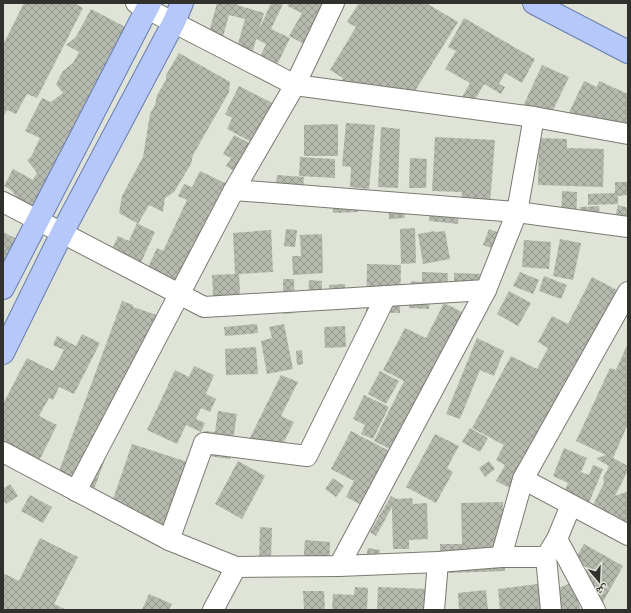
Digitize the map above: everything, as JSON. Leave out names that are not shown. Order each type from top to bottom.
[{"type":"main road","points":[[538,4],[628,52]]},
{"type":"main road","points":[[3,288],[144,5]]},
{"type":"main road","points":[[3,353],[62,233],[178,12]]},
{"type":"street","points":[[76,490],[234,190],[295,85],[334,3]]},
{"type":"street","points":[[144,5],[178,12],[295,85],[534,117],[628,134]]},
{"type":"street","points":[[339,566],[486,290],[517,212],[534,117]]},
{"type":"street","points":[[234,190],[517,212],[628,227]]},
{"type":"street","points":[[3,202],[204,307],[486,290]]},
{"type":"street","points":[[501,557],[523,479],[628,292]]},
{"type":"street","points":[[169,540],[204,443],[307,456],[386,296]]},
{"type":"street","points":[[3,452],[169,540],[236,567],[339,566],[438,562],[501,557],[546,557]]},
{"type":"street","points":[[523,479],[628,535]]},
{"type":"street","points":[[550,610],[546,557],[557,539],[571,505]]},
{"type":"street","points":[[557,539],[595,610]]},
{"type":"street","points":[[434,610],[438,562]]},
{"type":"street","points":[[213,610],[236,567]]},
{"type":"building","points":[[24,3],[74,3],[83,8],[37,98],[27,94],[16,114],[7,110],[3,118],[3,45]]},
{"type":"building","points":[[217,3],[238,3],[237,5],[264,13],[259,30],[271,3],[283,4],[271,29],[290,38],[276,67],[259,59],[266,44],[256,39],[252,55],[236,51],[245,19],[229,15],[222,40],[208,36]]},
{"type":"building","points":[[289,3],[325,3],[304,44],[289,36],[302,13],[287,6]]},
{"type":"building","points":[[359,3],[426,3],[458,22],[403,110],[372,91],[340,83],[343,78],[330,70],[356,27],[347,22]]},
{"type":"building","points":[[91,9],[133,31],[40,213],[22,205],[11,190],[4,186],[13,169],[33,180],[37,173],[27,160],[31,157],[40,138],[25,131],[42,98],[51,102],[63,93],[56,84],[63,71],[73,63],[79,52],[66,45],[76,37]]},
{"type":"building","points":[[464,18],[535,59],[522,83],[505,73],[499,84],[505,87],[501,94],[484,84],[472,105],[461,99],[470,83],[445,69],[456,51],[448,47]]},
{"type":"building","points":[[179,53],[230,82],[229,92],[193,155],[191,164],[174,192],[165,198],[163,212],[149,205],[138,224],[155,232],[138,269],[109,256],[118,236],[129,241],[137,223],[119,213],[122,196],[143,157],[150,114],[155,105],[157,95],[166,80],[166,75]]},
{"type":"building","points":[[542,65],[569,77],[546,125],[520,113]]},
{"type":"building","points":[[584,81],[597,87],[599,81],[628,94],[627,133],[593,117],[587,129],[566,119]]},
{"type":"building","points":[[239,86],[280,107],[259,146],[227,129],[232,118],[225,114]]},
{"type":"building","points":[[346,123],[375,125],[369,189],[350,187],[351,167],[342,166]]},
{"type":"building","points":[[338,124],[338,156],[304,156],[304,125]]},
{"type":"building","points":[[381,127],[400,129],[398,188],[378,187]]},
{"type":"building","points":[[234,135],[253,145],[238,173],[226,166],[231,158],[223,154]]},
{"type":"building","points":[[435,137],[495,140],[490,203],[461,201],[462,192],[432,191]]},
{"type":"building","points":[[539,138],[567,139],[567,148],[604,149],[603,187],[538,185]]},
{"type":"building","points":[[300,157],[335,159],[335,178],[299,176]]},
{"type":"building","points":[[410,158],[427,159],[426,188],[409,188]]},
{"type":"building","points":[[200,171],[233,187],[182,296],[143,278],[157,248],[163,251],[187,200],[178,196],[184,184],[192,187]]},
{"type":"building","points":[[277,175],[304,177],[302,204],[275,201]]},
{"type":"building","points":[[615,182],[628,182],[628,195],[618,196],[618,204],[588,205],[588,194],[615,193]]},
{"type":"building","points":[[562,191],[577,192],[576,225],[561,224]]},
{"type":"building","points":[[403,192],[405,218],[389,219],[387,193]]},
{"type":"building","points":[[431,197],[460,200],[458,224],[429,221]]},
{"type":"building","points":[[333,201],[357,201],[358,212],[333,213]]},
{"type":"building","points":[[618,205],[628,208],[628,228],[615,217]]},
{"type":"building","points":[[599,206],[601,230],[582,232],[580,207]]},
{"type":"building","points":[[415,228],[416,263],[401,264],[400,229]]},
{"type":"building","points":[[286,229],[297,230],[295,247],[284,246]]},
{"type":"building","points":[[489,229],[508,236],[502,252],[483,245]]},
{"type":"building","points":[[271,230],[273,272],[239,274],[241,310],[214,312],[212,275],[235,274],[233,233]]},
{"type":"building","points":[[445,231],[450,259],[423,264],[418,234]]},
{"type":"building","points":[[3,232],[25,243],[3,284]]},
{"type":"building","points":[[322,234],[323,273],[293,275],[292,256],[301,256],[300,235]]},
{"type":"building","points":[[560,239],[581,243],[573,280],[553,276]]},
{"type":"building","points":[[524,240],[551,242],[549,269],[522,267]]},
{"type":"building","points":[[367,264],[401,265],[400,313],[366,312]]},
{"type":"building","points":[[422,272],[448,273],[447,288],[430,287],[429,309],[409,308],[411,281],[422,282]]},
{"type":"building","points":[[520,272],[539,280],[533,294],[513,286]]},
{"type":"building","points":[[454,273],[483,274],[483,287],[454,286]]},
{"type":"building","points":[[544,276],[567,285],[561,299],[539,291]]},
{"type":"building","points":[[592,277],[621,292],[583,365],[577,362],[561,392],[518,492],[496,481],[505,465],[496,460],[504,445],[472,428],[511,356],[537,369],[548,348],[538,342],[552,316],[568,324]]},
{"type":"building","points":[[283,279],[294,279],[295,313],[283,314]]},
{"type":"building","points":[[309,280],[322,281],[321,306],[308,305]]},
{"type":"building","points":[[345,284],[346,306],[331,307],[329,285]]},
{"type":"building","points":[[509,291],[531,303],[518,326],[497,314]]},
{"type":"building","points":[[122,301],[133,305],[133,307],[157,315],[92,495],[55,482]]},
{"type":"building","points":[[444,303],[466,314],[396,452],[374,441],[404,381],[383,370],[405,328],[426,338]]},
{"type":"building","points":[[257,324],[258,333],[225,336],[224,327]]},
{"type":"building","points":[[284,324],[293,369],[267,374],[261,341],[272,338],[269,327]]},
{"type":"building","points":[[345,326],[346,347],[325,348],[324,327]]},
{"type":"building","points":[[82,334],[100,343],[74,394],[59,387],[53,400],[49,398],[39,416],[57,425],[35,469],[3,453],[3,404],[27,358],[53,371],[64,350],[53,345],[57,336],[76,346]]},
{"type":"building","points":[[477,338],[504,351],[494,376],[480,370],[460,419],[446,414]]},
{"type":"building","points":[[628,343],[628,424],[613,458],[628,466],[628,470],[615,496],[628,491],[628,543],[589,513],[604,483],[603,478],[609,466],[597,458],[606,455],[576,441],[610,368],[616,370]]},
{"type":"building","points":[[256,347],[258,374],[226,375],[225,349]]},
{"type":"building","points":[[302,350],[303,364],[297,365],[296,351]]},
{"type":"building","points":[[194,366],[214,375],[206,394],[216,399],[210,412],[201,408],[196,419],[205,423],[201,432],[186,425],[177,444],[147,430],[175,370],[189,377]]},
{"type":"building","points":[[380,371],[399,381],[386,404],[368,394]]},
{"type":"building","points":[[281,375],[298,382],[281,416],[294,422],[277,456],[248,442]]},
{"type":"building","points":[[364,395],[389,407],[373,439],[361,434],[365,425],[353,419]]},
{"type":"building","points":[[218,411],[237,414],[230,459],[201,455],[204,431],[215,432]]},
{"type":"building","points":[[470,428],[488,438],[480,452],[462,442]]},
{"type":"building","points":[[351,431],[395,454],[367,508],[346,497],[354,481],[331,469]]},
{"type":"building","points":[[435,434],[459,446],[447,468],[453,472],[436,503],[406,487]]},
{"type":"building","points":[[132,444],[197,465],[173,536],[111,505]]},
{"type":"building","points":[[564,448],[587,458],[581,472],[589,475],[593,465],[603,469],[585,512],[560,502],[568,483],[553,476]]},
{"type":"building","points":[[238,461],[265,476],[242,519],[215,504]]},
{"type":"building","points":[[489,461],[495,469],[485,477],[479,468]]},
{"type":"building","points":[[333,478],[344,486],[336,497],[325,489]]},
{"type":"building","points":[[10,484],[18,496],[6,504],[3,500],[3,489]]},
{"type":"building","points":[[30,495],[52,507],[43,523],[21,511]]},
{"type":"building","points":[[391,496],[396,499],[412,498],[413,504],[427,503],[428,539],[409,540],[409,549],[393,549],[392,507],[376,536],[370,532]]},
{"type":"building","points":[[503,502],[505,571],[447,573],[440,556],[440,544],[462,544],[461,503]]},
{"type":"building","points":[[260,527],[272,528],[271,558],[259,558]]},
{"type":"building","points":[[40,538],[78,557],[54,604],[67,610],[3,610],[3,573],[19,581]]},
{"type":"building","points":[[305,540],[330,542],[329,569],[303,567]]},
{"type":"building","points":[[584,544],[623,566],[603,602],[585,593],[592,580],[570,568]]},
{"type":"building","points":[[368,548],[380,550],[377,565],[365,563]]},
{"type":"building","points":[[571,583],[581,610],[556,610],[549,592]]},
{"type":"building","points":[[538,584],[542,610],[500,610],[498,589]]},
{"type":"building","points":[[355,587],[368,588],[367,610],[332,610],[333,594],[354,595]]},
{"type":"building","points":[[378,587],[426,589],[426,610],[377,610]]},
{"type":"building","points":[[486,590],[488,610],[459,610],[458,593]]},
{"type":"building","points":[[303,591],[324,591],[325,610],[304,610]]},
{"type":"building","points":[[149,594],[172,604],[169,610],[142,610]]}]
